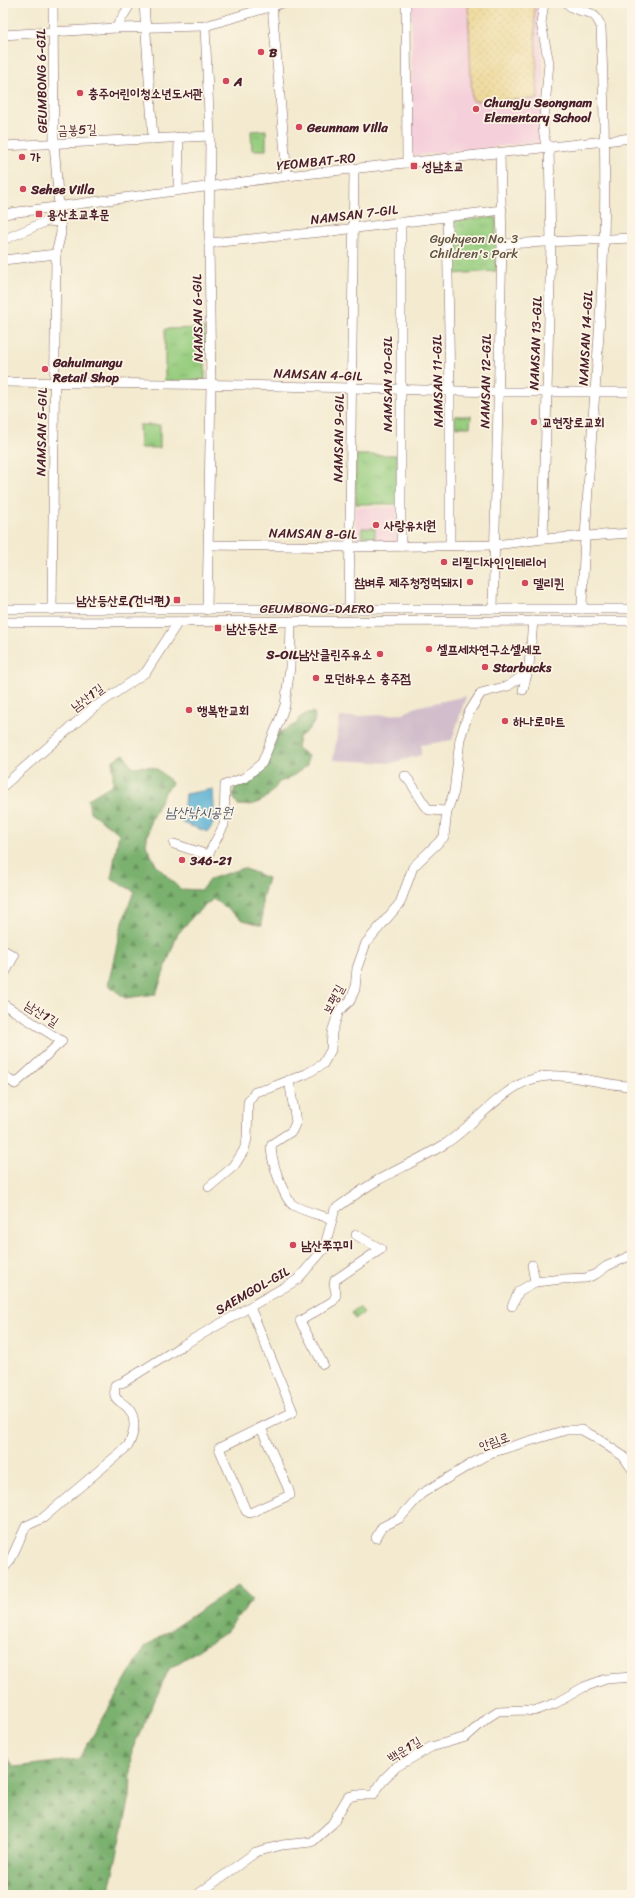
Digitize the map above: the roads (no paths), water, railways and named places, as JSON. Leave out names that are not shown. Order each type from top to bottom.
[{"type":"street","name":"GEUMBONG 6-GIL","points":[[53,3],[54,143],[59,206]]},
{"type":"street","points":[[116,28],[131,3]]},
{"type":"street","points":[[144,3],[153,139]]},
{"type":"street","points":[[3,35],[116,28],[205,26],[283,3]]},
{"type":"street","points":[[406,3],[407,163]]},
{"type":"street","name":"NAMSAN 13-GIL","points":[[543,539],[551,243],[549,148],[545,141],[543,128],[549,64],[541,23],[544,3]]},
{"type":"street","name":"NAMSAN 14-GIL","points":[[567,3],[577,10],[593,13],[598,19],[601,27],[605,142],[604,240],[585,535],[582,609]]},
{"type":"street","points":[[272,6],[287,176]]},
{"type":"street","name":"NAMSAN 6-GIL","points":[[205,26],[210,136],[209,243],[211,385],[207,610]]},
{"type":"street","name":"금봉5길","points":[[3,146],[210,136]]},
{"type":"street","points":[[178,190],[179,137]]},
{"type":"street","name":"YEOMBAT-RO","points":[[3,214],[287,176],[354,170],[632,138]]},
{"type":"street","name":"NAMSAN 12-GIL","points":[[493,609],[497,392],[502,244],[500,153]]},
{"type":"street","name":"NAMSAN 9-GIL","points":[[349,610],[352,388],[352,227],[354,170]]},
{"type":"street","name":"NAMSAN 5-GIL","points":[[52,610],[56,254],[61,233],[59,206]]},
{"type":"street","name":"NAMSAN 7-GIL","points":[[209,243],[502,210]]},
{"type":"street","name":"NAMSAN 11-GIL","points":[[447,217],[450,391],[450,545]]},
{"type":"street","points":[[3,240],[47,221],[60,222]]},
{"type":"street","name":"NAMSAN 10-GIL","points":[[400,546],[401,222]]},
{"type":"street","points":[[502,244],[551,243],[632,238]]},
{"type":"street","points":[[3,260],[56,254]]},
{"type":"street","name":"NAMSAN 4-GIL","points":[[3,382],[211,385],[497,392],[632,392]]},
{"type":"street","points":[[585,535],[632,533]]},
{"type":"street","name":"NAMSAN 8-GIL","points":[[209,545],[350,547],[495,545],[585,535]]},
{"type":"street","name":"GEUMBONG-DAERO","points":[[3,609],[632,609]]},
{"type":"street","points":[[174,844],[208,855],[224,825],[225,785],[244,778],[262,763],[285,705],[290,667],[291,621]]},
{"type":"street","points":[[523,690],[528,672],[533,621]]},
{"type":"street","name":"GEUMBONG-DAERO","points":[[3,622],[632,621]]},
{"type":"street","name":"남산1길","points":[[3,786],[92,709],[146,672],[178,622]]},
{"type":"street","name":"보평길","points":[[209,1187],[234,1166],[244,1150],[247,1139],[248,1102],[255,1092],[289,1080],[323,1064],[331,1050],[332,1032],[339,1011],[350,1001],[355,989],[357,968],[366,943],[400,903],[413,867],[444,837],[447,811],[454,792],[460,739],[468,714],[481,693],[508,686],[528,672]]},
{"type":"street","points":[[405,776],[411,782],[421,801],[429,810],[447,811]]},
{"type":"street","points":[[3,950],[14,956],[3,977]]},
{"type":"street","name":"남산1길","points":[[3,1004],[62,1041],[15,1084],[3,1075]]},
{"type":"street","name":"SAEMGOL-GIL","points":[[3,1569],[10,1561],[26,1526],[43,1518],[128,1446],[133,1434],[132,1414],[126,1407],[118,1402],[114,1393],[115,1384],[124,1382],[183,1345],[297,1280],[324,1249],[335,1209],[377,1181],[446,1144],[515,1087],[532,1078],[570,1076],[621,1086],[632,1086]]},
{"type":"street","points":[[289,1080],[296,1122],[292,1131],[272,1144],[270,1151],[274,1166],[282,1187],[292,1204],[332,1219]]},
{"type":"street","points":[[323,1364],[300,1321],[336,1298],[337,1293],[334,1285],[335,1280],[381,1249],[356,1235]]},
{"type":"street","points":[[512,1306],[520,1291],[535,1282],[586,1278],[596,1274],[607,1266],[632,1255]]},
{"type":"street","points":[[532,1265],[535,1282]]},
{"type":"street","points":[[250,1307],[292,1408],[291,1414],[261,1428],[219,1448],[246,1511],[250,1513],[290,1495],[261,1428]]},
{"type":"street","name":"안림로","points":[[376,1538],[382,1527],[400,1518],[421,1494],[490,1453],[566,1430],[582,1430],[593,1436],[623,1456],[632,1470]]},
{"type":"street","name":"백운1길","points":[[197,1895],[256,1852],[282,1845],[312,1842],[332,1824],[348,1797],[357,1795],[373,1796],[384,1779],[396,1767],[431,1747],[466,1737],[487,1718],[498,1711],[534,1711],[556,1703],[584,1687],[606,1679],[632,1677]]},
{"type":"water","name":"남산낚시공원","points":[[213,789],[215,821],[208,832],[182,823],[185,794]]},
{"type":"place","name":"B","points":[[261,52]]},
{"type":"place","name":"A","points":[[226,81]]},
{"type":"place","name":"충주어린이청소년도서관","points":[[80,93]]},
{"type":"place","name":"Chungju Seongnam Elementary School","points":[[476,109]]},
{"type":"place","name":"Geunnam Villa","points":[[299,127]]},
{"type":"place","name":"가","points":[[22,157]]},
{"type":"place","name":"성남초교","points":[[414,166]]},
{"type":"place","name":"Sehee Villa","points":[[23,189]]},
{"type":"place","name":"용산초교후문","points":[[39,214]]},
{"type":"place","name":"Gahuimungu Retail Shop","points":[[45,369]]},
{"type":"place","name":"교현장로교회","points":[[534,422]]},
{"type":"place","name":"사랑유치원","points":[[376,525]]},
{"type":"place","name":"리필디자인인테리어","points":[[444,562]]},
{"type":"place","name":"참벼루 제주청정먹돼지","points":[[470,582]]},
{"type":"place","name":"델리퀸","points":[[525,583]]},
{"type":"place","name":"남산등산로(건너편)","points":[[177,600]]},
{"type":"place","name":"남산등산로","points":[[218,628]]},
{"type":"place","name":"셀프세차연구소셀세모","points":[[429,649]]},
{"type":"place","name":"S-OIL남산클린주유소","points":[[380,654]]},
{"type":"place","name":"Starbucks","points":[[485,667]]},
{"type":"place","name":"모던하우스 충주점","points":[[316,678]]},
{"type":"place","name":"행복한교회","points":[[189,710]]},
{"type":"place","name":"하나로마트","points":[[505,721]]},
{"type":"place","name":"346-21","points":[[182,860]]},
{"type":"place","name":"남산쭈꾸미","points":[[293,1245]]},
{"type":"park label","name":"Gyohyeon No. 3 Children's Park","points":[[474,246]]}]
